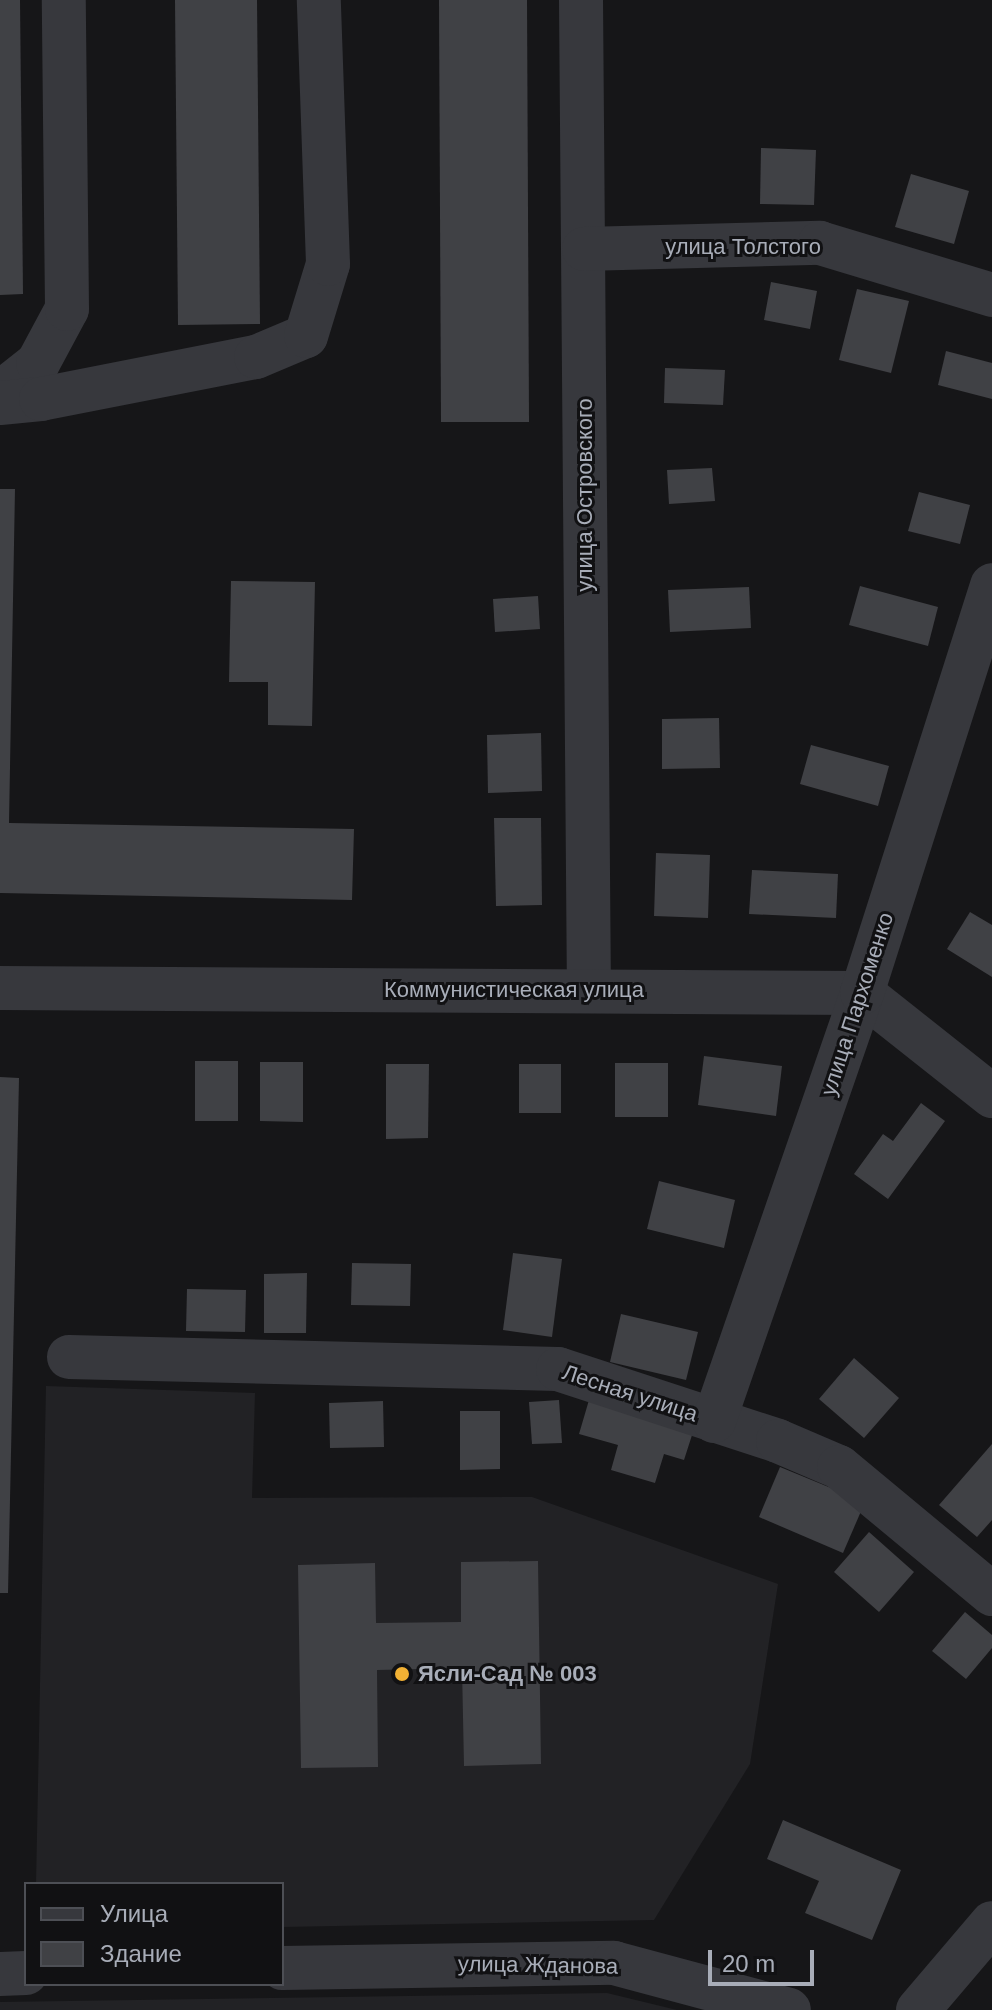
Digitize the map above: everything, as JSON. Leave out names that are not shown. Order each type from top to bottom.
[{"type":"street","points":[[0,393],[38,363],[67,309],[64,0]]},
{"type":"street","points":[[0,403],[41,399],[256,357],[306,336],[328,264],[319,0]]},
{"type":"street","name":"улица Островского","points":[[581,0],[589,991]]},
{"type":"street","name":"улица Толстого","points":[[584,249],[820,243],[992,295]]},
{"type":"street","name":"улица Пархоменко","points":[[714,1421],[983,644],[992,585]]},
{"type":"street","name":"Коммунистическая улица","points":[[0,988],[862,993]]},
{"type":"street","points":[[862,993],[992,1096]]},
{"type":"street","name":"Лесная улица","points":[[69,1357],[558,1369],[778,1441],[839,1467],[992,1594]]},
{"type":"street","points":[[918,2010],[992,1923]]},
{"type":"street","name":"улица Жданова","points":[[284,1968],[614,1963],[789,2010]]},
{"type":"street","points":[[0,1974],[24,1973]]},
{"type":"shaded area","name":"Ясли-Сад № 003","points":[[46,1386],[255,1393],[252,1498],[532,1497],[778,1584],[750,1764],[654,1920],[284,1927],[284,1882],[36,1882]]},
{"type":"shaded area","points":[[607,1993],[677,2010],[0,2010],[0,2002]]},
{"type":"building","points":[[0,0],[20,0],[23,294],[0,295]]},
{"type":"building","points":[[175,0],[257,0],[260,324],[178,325]]},
{"type":"building","points":[[439,0],[527,0],[529,422],[441,422]]},
{"type":"building","points":[[761,148],[816,150],[814,205],[760,204]]},
{"type":"building","points":[[911,174],[969,191],[954,244],[895,227]]},
{"type":"building","points":[[771,282],[817,291],[810,329],[764,320]]},
{"type":"building","points":[[857,289],[909,301],[891,373],[839,360]]},
{"type":"building","points":[[946,351],[992,363],[992,399],[938,385]]},
{"type":"building","points":[[665,368],[725,370],[723,405],[664,403]]},
{"type":"building","points":[[712,468],[715,501],[669,504],[667,470]]},
{"type":"building","points":[[0,489],[15,489],[9,823],[354,829],[352,900],[0,893]]},
{"type":"building","points":[[919,492],[970,505],[960,544],[908,531]]},
{"type":"building","points":[[231,581],[315,582],[312,726],[268,725],[268,682],[229,682]]},
{"type":"building","points":[[860,586],[938,607],[928,646],[849,625]]},
{"type":"building","points":[[749,587],[751,628],[670,632],[668,590]]},
{"type":"building","points":[[538,596],[540,629],[495,632],[493,599]]},
{"type":"building","points":[[719,718],[720,768],[662,769],[662,719]]},
{"type":"building","points":[[541,733],[542,791],[488,793],[487,735]]},
{"type":"building","points":[[811,745],[889,766],[878,806],[800,784]]},
{"type":"building","points":[[494,818],[541,818],[542,905],[496,906]]},
{"type":"building","points":[[656,853],[710,855],[708,918],[654,916]]},
{"type":"building","points":[[752,870],[838,874],[836,918],[749,914]]},
{"type":"building","points":[[970,912],[992,925],[992,977],[947,949]]},
{"type":"building","points":[[704,1056],[782,1066],[776,1116],[698,1105]]},
{"type":"building","points":[[195,1061],[238,1061],[238,1121],[195,1121]]},
{"type":"building","points":[[260,1062],[303,1062],[303,1122],[260,1121]]},
{"type":"building","points":[[615,1063],[668,1063],[668,1117],[615,1117]]},
{"type":"building","points":[[386,1064],[429,1064],[428,1138],[386,1139]]},
{"type":"building","points":[[519,1064],[561,1064],[561,1113],[519,1113]]},
{"type":"building","points":[[0,1077],[19,1078],[8,1593],[0,1593]]},
{"type":"building","points":[[921,1103],[945,1121],[888,1199],[854,1174],[883,1134],[893,1141]]},
{"type":"building","points":[[659,1181],[735,1200],[724,1248],[647,1229]]},
{"type":"building","points":[[513,1253],[562,1259],[552,1337],[503,1330]]},
{"type":"building","points":[[352,1263],[411,1264],[410,1306],[351,1305]]},
{"type":"building","points":[[307,1273],[306,1333],[264,1333],[264,1274]]},
{"type":"building","points":[[187,1289],[246,1290],[245,1332],[186,1331]]},
{"type":"building","points":[[621,1314],[698,1332],[686,1380],[610,1362]]},
{"type":"building","points":[[854,1358],[899,1398],[864,1438],[819,1399]]},
{"type":"building","points":[[559,1400],[562,1443],[532,1444],[529,1402]]},
{"type":"building","points":[[589,1400],[693,1432],[684,1460],[664,1454],[655,1483],[611,1470],[618,1445],[579,1434]]},
{"type":"building","points":[[383,1401],[384,1447],[330,1448],[329,1403]]},
{"type":"building","points":[[460,1411],[500,1411],[500,1469],[460,1470]]},
{"type":"building","points":[[992,1444],[992,1520],[977,1537],[939,1505]]},
{"type":"building","points":[[780,1467],[865,1502],[843,1553],[759,1517]]},
{"type":"building","points":[[869,1532],[914,1572],[879,1612],[834,1572]]},
{"type":"building","points":[[538,1561],[541,1764],[464,1766],[462,1668],[377,1670],[378,1767],[301,1768],[298,1565],[375,1563],[376,1623],[461,1622],[461,1562]]},
{"type":"building","points":[[965,1612],[992,1635],[992,1648],[966,1679],[932,1651]]},
{"type":"building","points":[[783,1820],[901,1870],[872,1940],[805,1913],[819,1881],[767,1859]]},
{"type":"place","name":"Ясли-Сад № 003","points":[[402,1674]]}]
